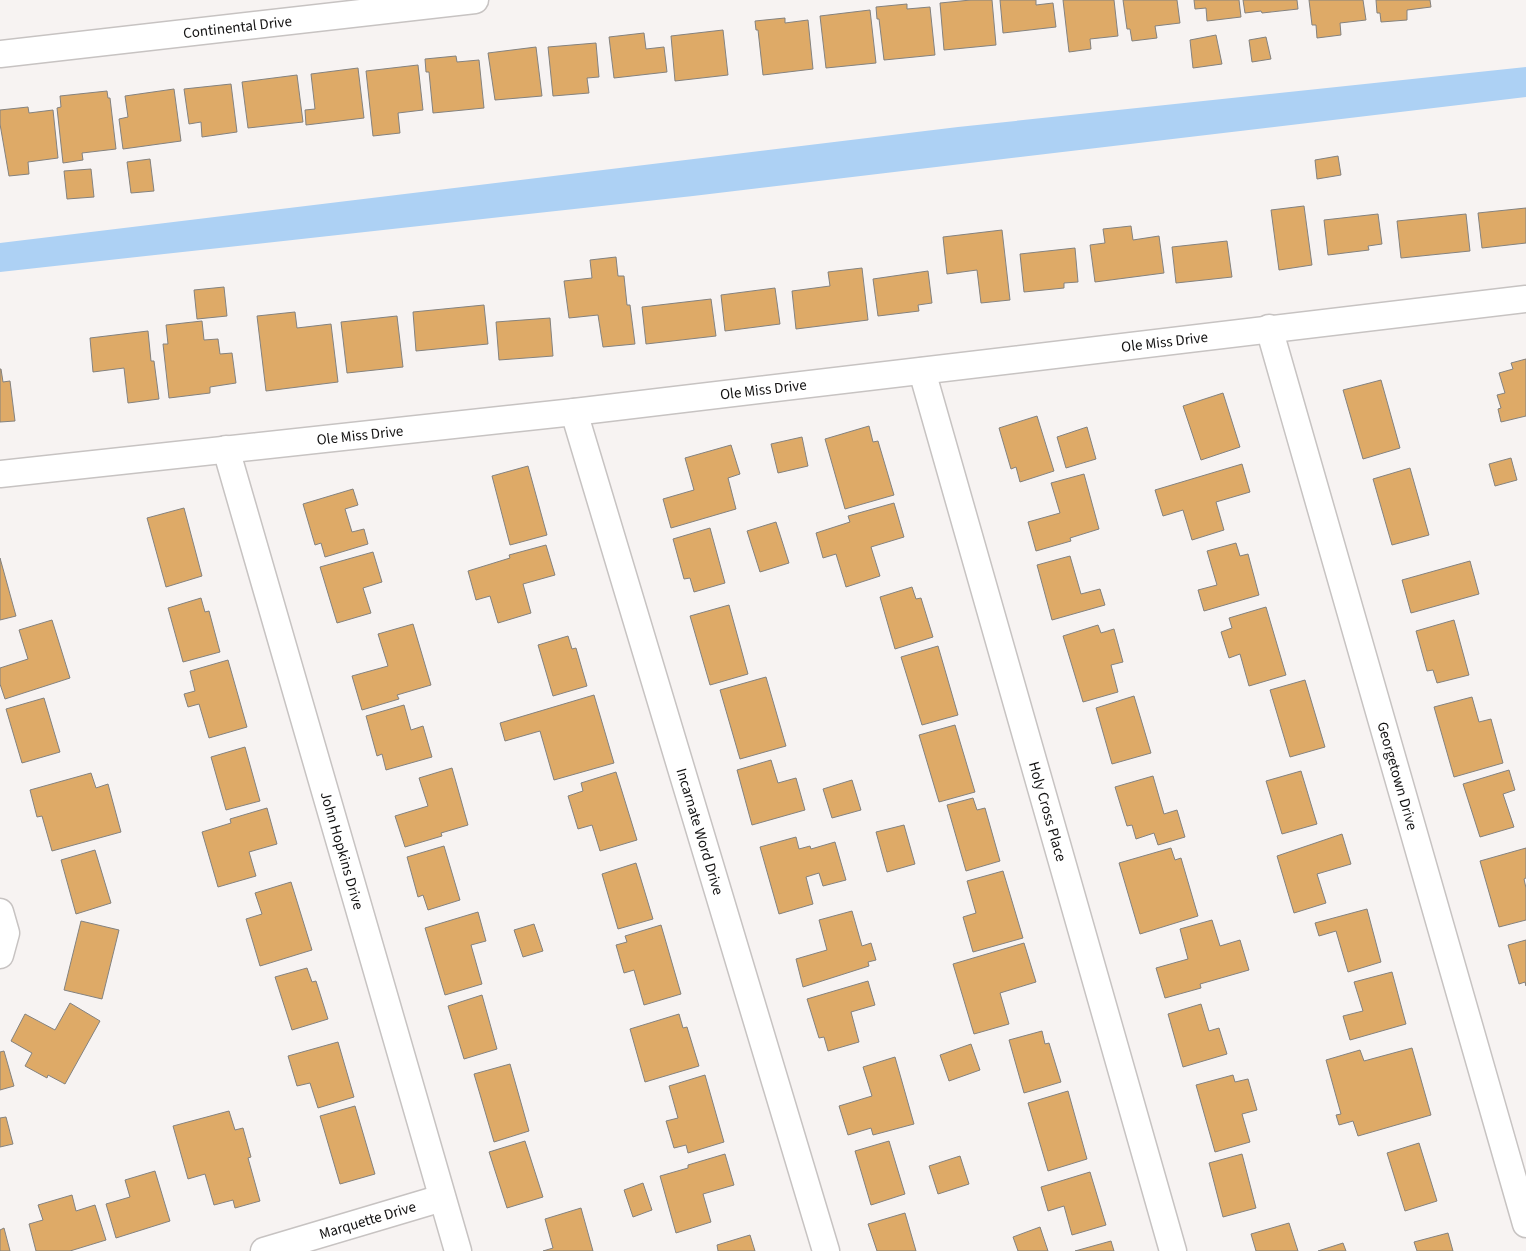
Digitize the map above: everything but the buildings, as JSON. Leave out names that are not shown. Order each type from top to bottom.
[{"type":"street","name":"Continental Drive","points":[[0,54],[475,0]]},
{"type":"street","name":"Ole Miss Drive","points":[[0,474],[574,412],[1526,298]]},
{"type":"street","name":"Georgetown Drive","points":[[1269,328],[1526,1224]]},
{"type":"street","name":"Holy Cross Place","points":[[922,371],[1173,1251]]},
{"type":"street","name":"Incarnate Word Drive","points":[[574,412],[826,1251]]},
{"type":"street","name":"John Hopkins Drive","points":[[226,449],[458,1251]]},
{"type":"street","points":[[0,912],[6,933],[0,955]]},
{"type":"street","name":"Marquette Drive","points":[[264,1251],[442,1198]]},
{"type":"water","points":[[1526,67],[1526,97],[693,196],[0,272],[0,243],[958,127]]}]
